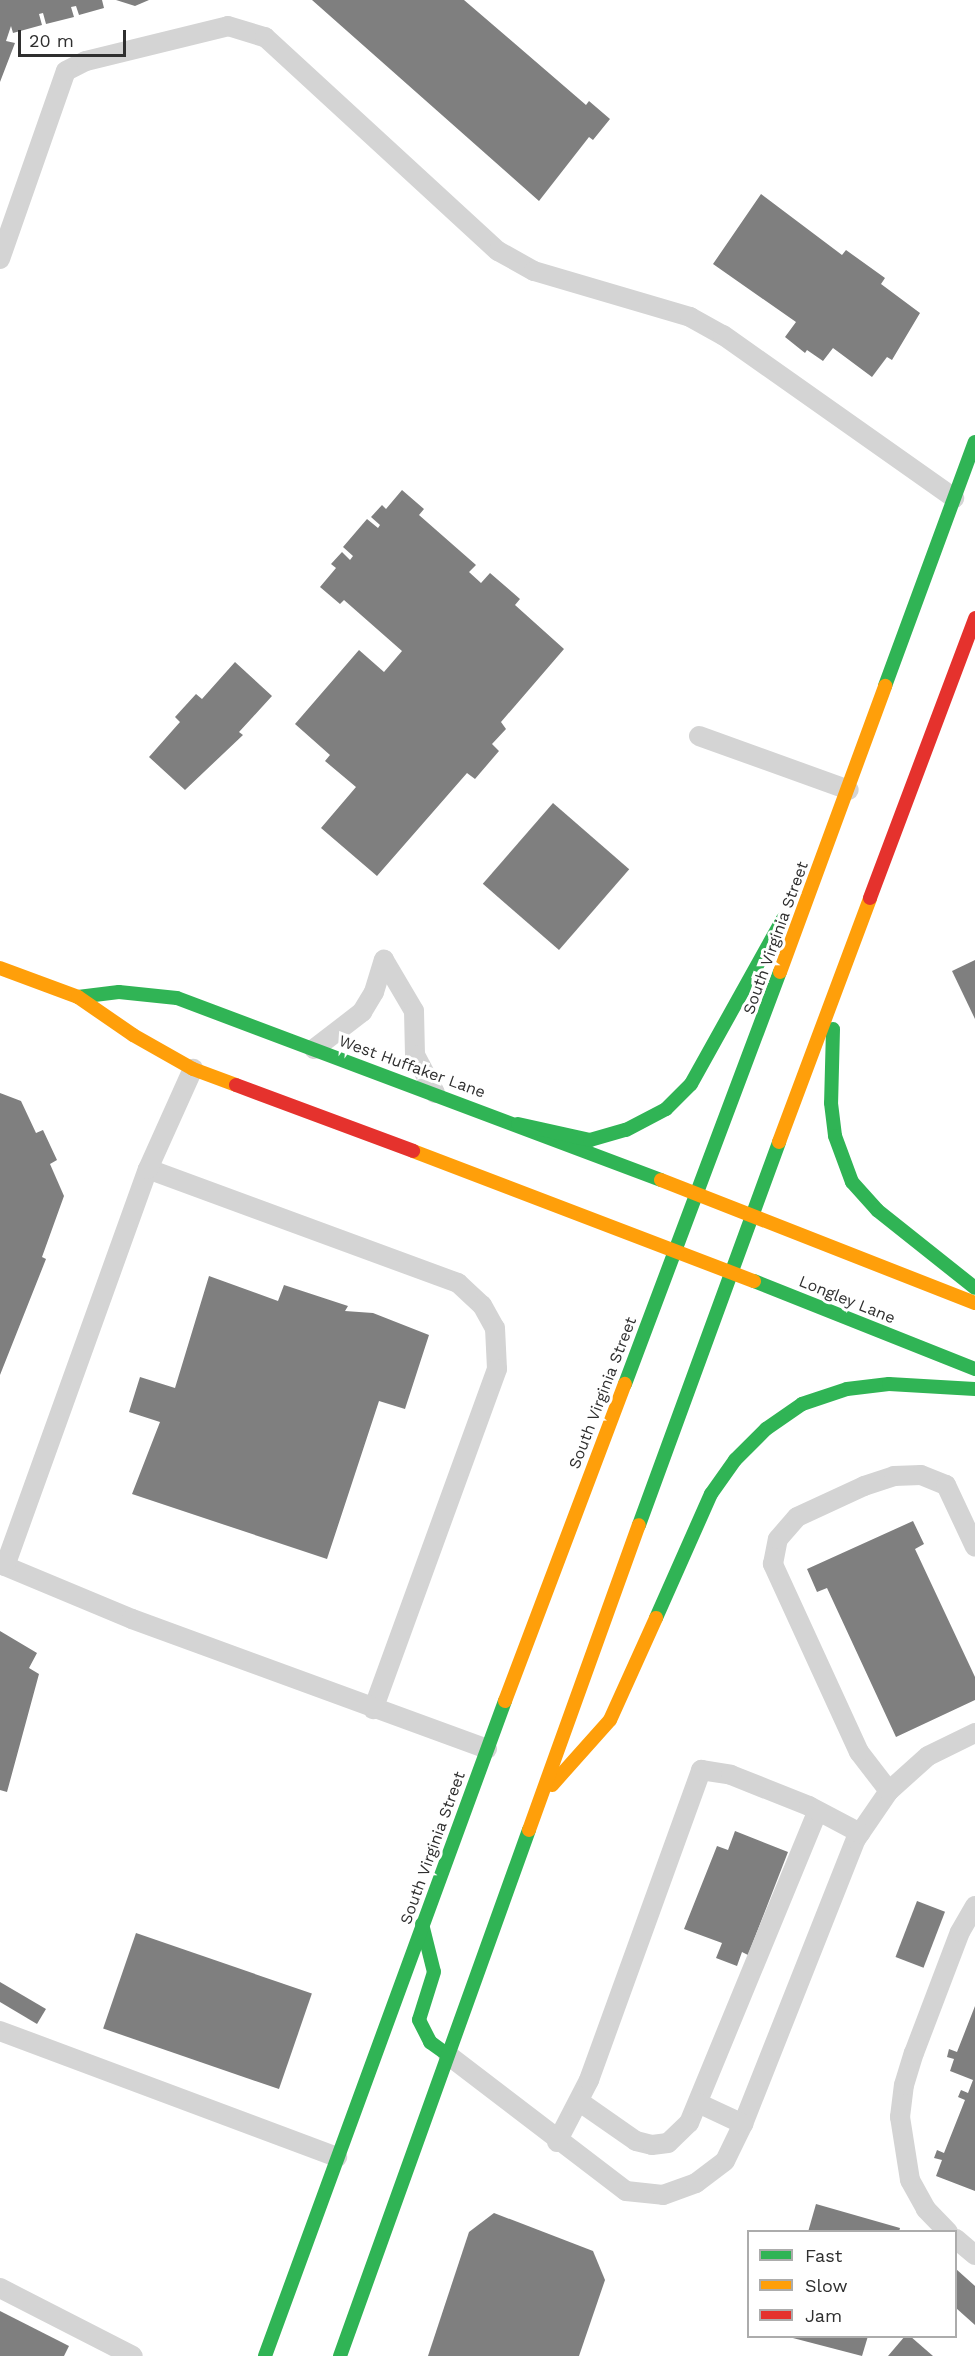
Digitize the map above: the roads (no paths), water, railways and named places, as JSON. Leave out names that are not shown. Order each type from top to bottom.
[{"type":"main road","name":"South Virginia Street","points":[[265,2356],[487,1749],[849,790],[975,442]]},
{"type":"main road","points":[[340,2356],[731,1271],[754,1216],[975,618]]},
{"type":"main road","points":[[518,1124],[590,1140],[627,1130],[666,1109],[691,1084],[834,829]]},
{"type":"main road","name":"West Huffaker Lane","points":[[0,968],[78,997],[133,1035],[193,1069],[707,1262]]},
{"type":"main road","name":"West Huffaker Lane","points":[[78,997],[120,992],[177,998],[518,1124],[754,1216]]},
{"type":"main road","points":[[833,1001],[831,1103],[835,1136],[843,1163],[852,1182],[877,1210],[975,1288]]},
{"type":"main road","points":[[754,1216],[975,1303]]},
{"type":"main road","name":"Longley Lane","points":[[707,1262],[975,1369]]},
{"type":"main road","points":[[541,1798],[610,1720],[711,1494],[735,1460],[766,1429],[802,1404],[847,1389],[889,1384],[975,1389]]},
{"type":"main road","points":[[423,1924],[434,1972],[418,2020],[430,2042],[448,2055]]},
{"type":"lane","points":[[0,259],[66,71],[86,61],[228,26],[265,37],[498,251],[534,271],[690,317],[715,330],[954,498]]},
{"type":"lane","points":[[699,736],[849,790]]},
{"type":"lane","points":[[314,1049],[362,1012],[374,992],[384,960],[414,1011],[415,1055],[435,1093]]},
{"type":"lane","points":[[193,1069],[148,1169],[3,1565],[132,1619],[487,1749]]},
{"type":"lane","points":[[148,1169],[458,1283],[482,1305],[495,1328],[497,1369],[373,1709]]},
{"type":"lane","points":[[889,1791],[859,1752],[773,1564],[778,1539],[797,1517],[864,1486],[894,1476],[921,1475],[946,1485],[975,1547]]},
{"type":"lane","points":[[448,2055],[557,2142],[626,2191],[663,2195],[696,2183],[725,2161],[743,2124],[830,1897],[860,1833],[889,1791],[928,1756],[975,1733]]},
{"type":"lane","points":[[557,2142],[580,2102],[701,1770],[731,1774],[860,1833]]},
{"type":"lane","points":[[580,2102],[636,2141],[652,2145],[668,2143],[677,2136],[698,2103],[817,1812]]},
{"type":"lane","points":[[946,2230],[926,2210],[910,2180],[900,2117],[904,2085],[914,2053],[960,1932],[975,1906]]},
{"type":"lane","points":[[0,2031],[337,2157]]},
{"type":"lane","points":[[698,2103],[743,2124]]},
{"type":"lane","points":[[957,2240],[975,2255]]},
{"type":"lane","points":[[0,2289],[134,2356]]}]
